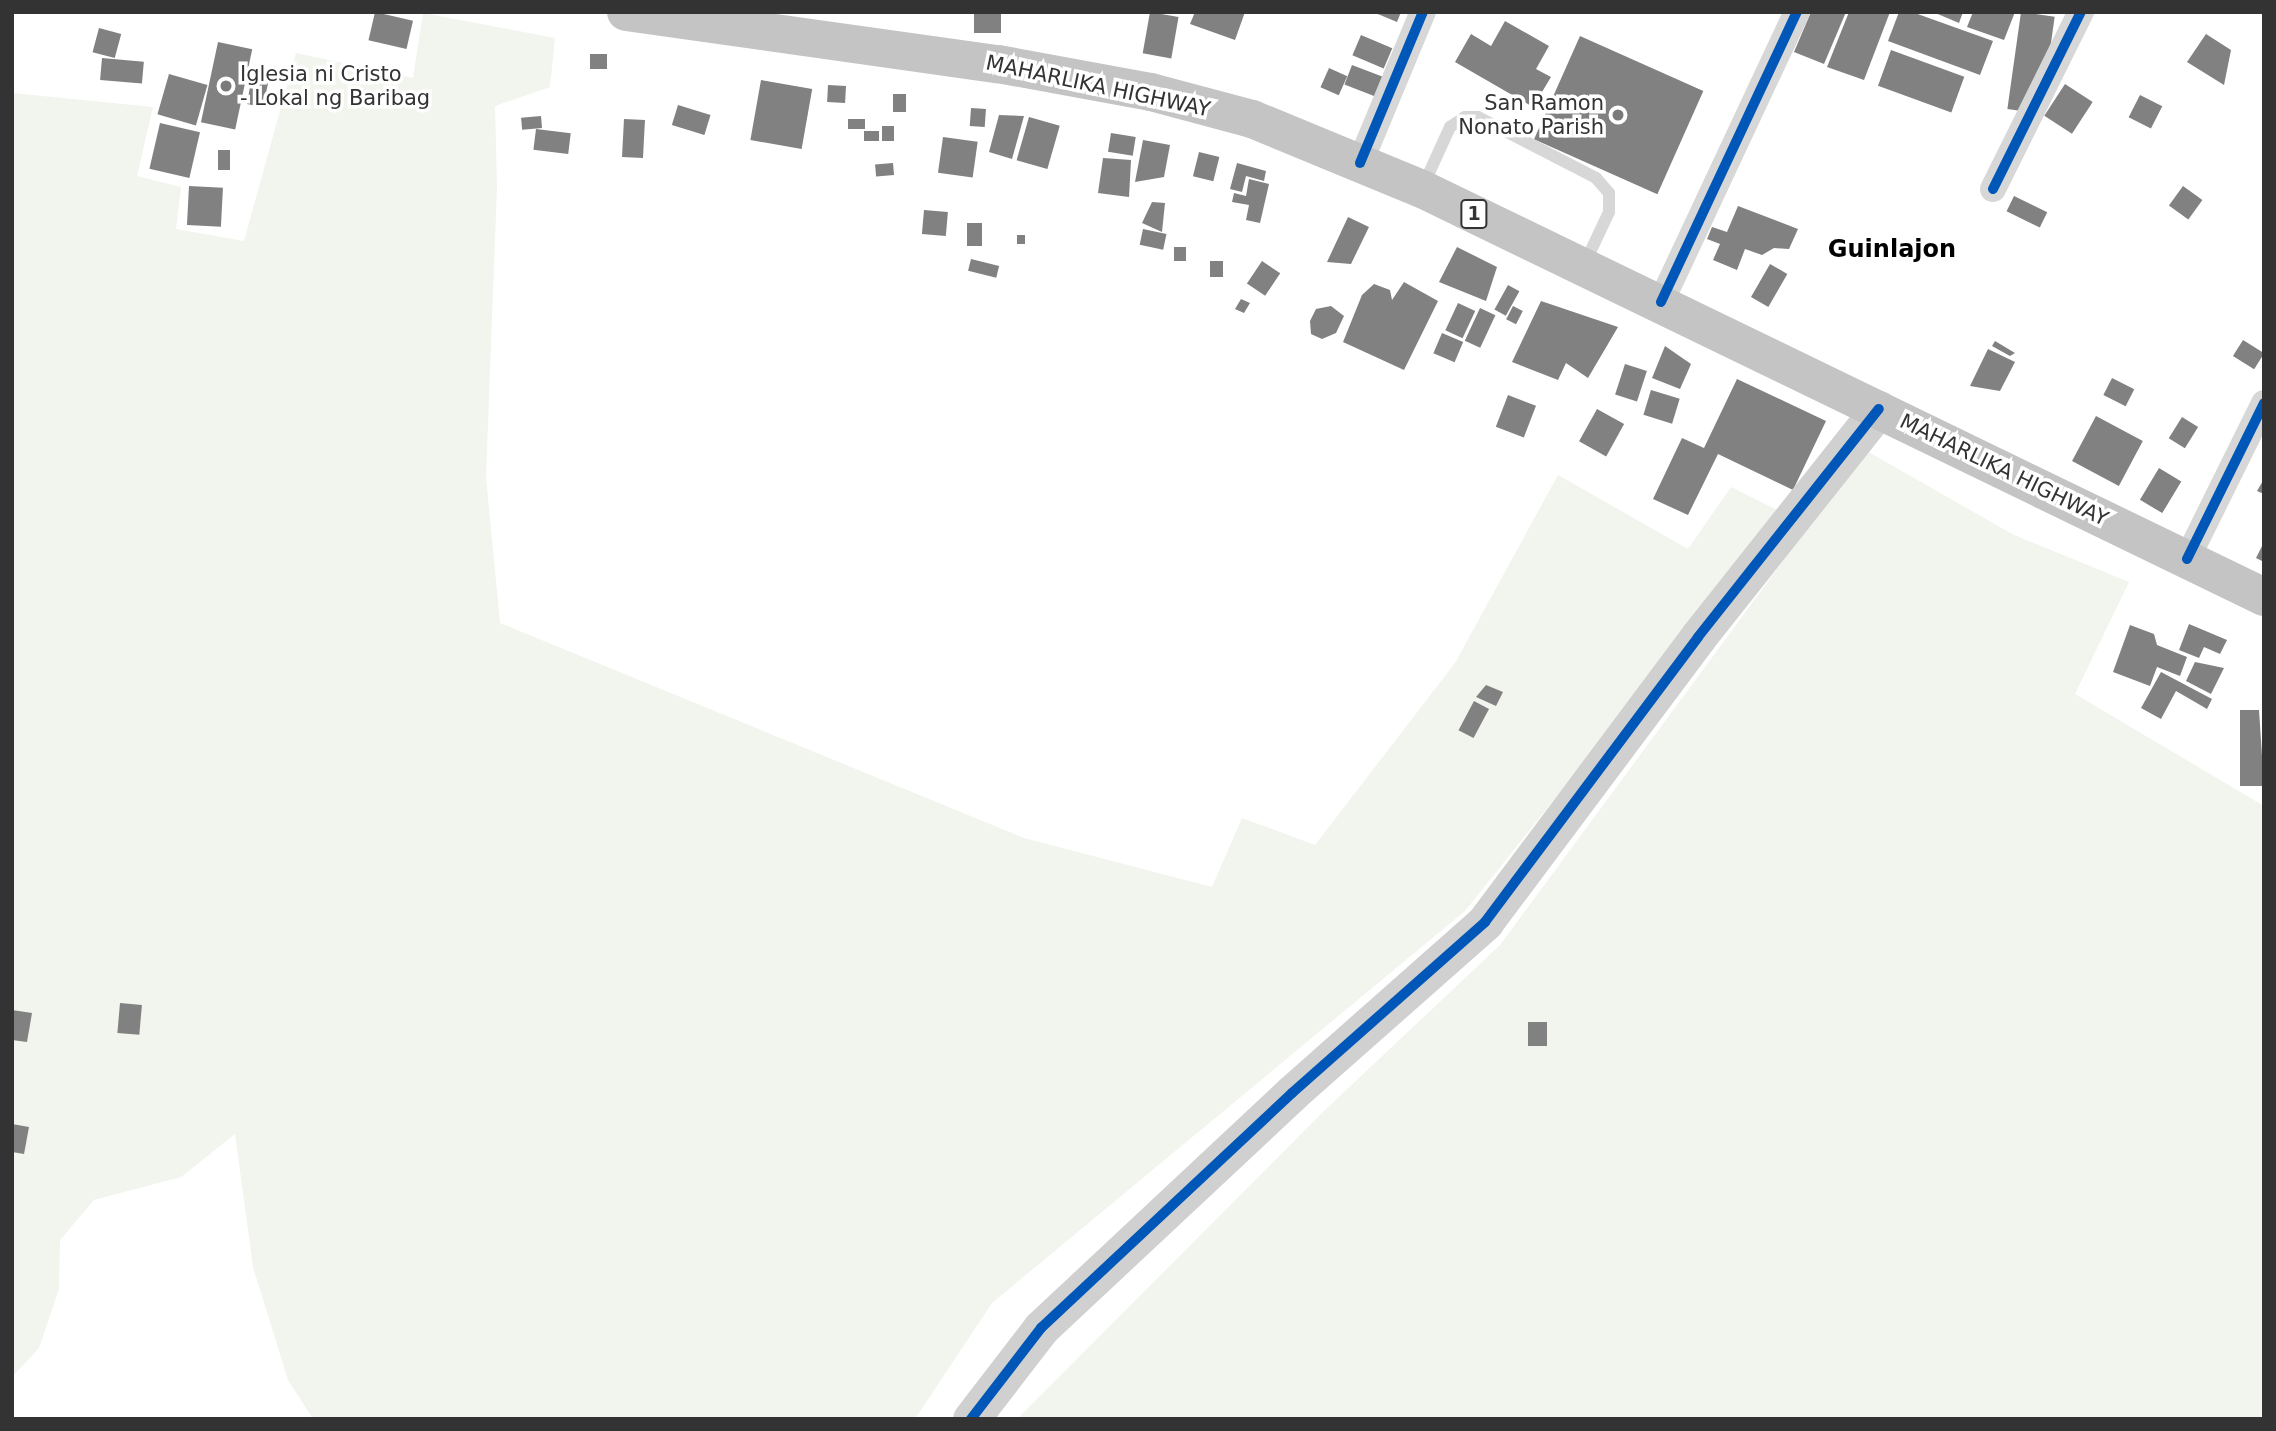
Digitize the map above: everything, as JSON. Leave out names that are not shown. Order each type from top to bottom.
[{"type":"highway","name":"MAHARLIKA HIGHWAY","points":[[626,12],[998,64],[1151,92],[1252,119],[1422,189],[1661,302],[2264,597]]},
{"type":"street","points":[[1360,163],[1423,12]]},
{"type":"street","points":[[1661,302],[1797,12]]},
{"type":"street","points":[[1993,189],[2081,12]]},
{"type":"street","points":[[2187,559],[2264,403]]},
{"type":"street","points":[[971,1419],[1041,1328],[1292,1093],[1485,922],[1698,637],[1879,409]]},
{"type":"lane","points":[[1422,189],[1450,127],[1465,117],[1478,117],[1596,178],[1609,193],[1609,212],[1583,266]]},
{"type":"shaded area","points":[[423,13],[555,38],[550,87],[495,106],[497,187],[486,477],[500,623],[1024,838],[1212,887],[1242,818],[1315,845],[1455,663],[1558,475],[1688,549],[1731,487],[1783,513],[1465,911],[992,1303],[915,1419],[313,1419],[288,1380],[253,1267],[235,1134],[181,1177],[94,1200],[60,1240],[59,1289],[39,1348],[12,1377],[12,93],[153,107],[137,176],[181,187],[176,229],[244,241],[296,53],[413,78]]},
{"type":"shaded area","points":[[1865,450],[2014,535],[2129,582],[2075,694],[2264,806],[2264,1419],[1017,1419],[1324,1111],[1500,945]]},
{"type":"building","points":[[375,12],[413,21],[406,49],[368,40]]},
{"type":"building","points":[[974,12],[1001,12],[1001,33],[974,33]]},
{"type":"building","points":[[1150,12],[1179,17],[1171,58],[1143,53]]},
{"type":"building","points":[[1195,12],[1245,12],[1235,40],[1190,24]]},
{"type":"building","points":[[1373,12],[1401,12],[1397,22]]},
{"type":"building","points":[[1811,12],[1846,12],[1824,64],[1794,52]]},
{"type":"building","points":[[1849,12],[1890,12],[1864,80],[1827,67]]},
{"type":"building","points":[[1899,12],[1912,12],[1993,41],[1980,75],[1888,41]]},
{"type":"building","points":[[1933,12],[1963,12],[1959,23]]},
{"type":"building","points":[[1973,12],[2015,12],[2004,40],[1967,27]]},
{"type":"building","points":[[2021,12],[2055,17],[2041,114],[2007,109]]},
{"type":"building","points":[[1505,21],[1549,46],[1536,69],[1551,77],[1533,107],[1455,62],[1471,34],[1491,46]]},
{"type":"building","points":[[99,28],[121,34],[115,58],[93,52]]},
{"type":"building","points":[[2206,34],[2231,50],[2224,85],[2187,62]]},
{"type":"building","points":[[1361,35],[1392,48],[1384,69],[1352,55]]},
{"type":"building","name":"San Ramon Nonato Parish","points":[[1580,36],[1703,91],[1657,194],[1534,139]]},
{"type":"building","name":"Iglesia ni Cristo - Lokal ng Baribag","points":[[218,42],[252,49],[235,129],[201,122]]},
{"type":"building","points":[[1891,50],[1964,77],[1951,112],[1878,86]]},
{"type":"building","points":[[590,54],[607,54],[607,69],[590,69]]},
{"type":"building","points":[[102,58],[144,62],[142,84],[100,80]]},
{"type":"building","points":[[1352,65],[1383,77],[1375,96],[1344,85]]},
{"type":"building","points":[[1329,68],[1347,76],[1339,95],[1320,87]]},
{"type":"building","points":[[169,74],[207,85],[196,125],[157,114]]},
{"type":"building","points":[[270,74],[263,107],[247,104],[252,75]]},
{"type":"building","points":[[761,80],[812,89],[802,149],[750,140]]},
{"type":"building","points":[[2065,84],[2093,102],[2072,134],[2044,116]]},
{"type":"building","points":[[828,85],[846,86],[845,103],[827,102]]},
{"type":"building","points":[[893,94],[906,94],[906,112],[893,112]]},
{"type":"building","points":[[2140,95],[2162,106],[2151,129],[2129,117]]},
{"type":"building","points":[[678,105],[711,115],[704,135],[672,125]]},
{"type":"building","points":[[971,108],[986,109],[985,127],[970,126]]},
{"type":"building","points":[[999,115],[1024,116],[1012,159],[989,152]]},
{"type":"building","points":[[541,116],[542,128],[522,130],[521,118]]},
{"type":"building","points":[[1029,117],[1060,126],[1047,169],[1017,160]]},
{"type":"building","points":[[624,119],[645,120],[643,158],[622,157]]},
{"type":"building","points":[[848,119],[865,119],[865,129],[848,129]]},
{"type":"building","points":[[160,123],[200,132],[189,178],[149,169]]},
{"type":"building","points":[[882,126],[894,126],[894,141],[882,141]]},
{"type":"building","points":[[536,129],[571,133],[568,154],[533,150]]},
{"type":"building","points":[[864,131],[879,131],[879,141],[864,141]]},
{"type":"building","points":[[1111,133],[1136,137],[1133,156],[1108,152]]},
{"type":"building","points":[[943,137],[978,142],[973,178],[938,173]]},
{"type":"building","points":[[1143,140],[1170,145],[1164,177],[1135,182]]},
{"type":"building","points":[[218,150],[230,150],[230,170],[218,170]]},
{"type":"building","points":[[1199,152],[1219,157],[1213,181],[1193,176]]},
{"type":"building","points":[[1103,158],[1131,160],[1129,197],[1098,193]]},
{"type":"building","points":[[893,163],[894,175],[876,177],[875,165]]},
{"type":"building","points":[[1237,163],[1266,171],[1264,181],[1246,176],[1242,192],[1230,189]]},
{"type":"building","points":[[1249,179],[1269,184],[1260,223],[1246,220],[1249,205],[1232,202],[1234,193],[1246,196]]},
{"type":"building","points":[[189,186],[223,188],[221,227],[187,225]]},
{"type":"building","points":[[2183,186],[2202,200],[2188,220],[2169,205]]},
{"type":"building","points":[[2014,196],[2047,212],[2040,227],[2007,211]]},
{"type":"building","points":[[1152,202],[1165,203],[1162,232],[1142,223]]},
{"type":"building","points":[[1738,206],[1798,229],[1789,249],[1774,248],[1762,255],[1745,249],[1737,270],[1713,260],[1720,244],[1707,239],[1712,227],[1727,232]]},
{"type":"building","points":[[924,210],[948,212],[946,236],[922,234]]},
{"type":"building","points":[[1348,217],[1369,227],[1351,264],[1327,262]]},
{"type":"building","points":[[967,223],[982,223],[982,246],[967,246]]},
{"type":"building","points":[[1143,229],[1166,234],[1163,250],[1140,245]]},
{"type":"building","points":[[1017,235],[1025,235],[1025,244],[1017,244]]},
{"type":"building","points":[[1174,247],[1186,247],[1186,261],[1174,261]]},
{"type":"building","points":[[1457,247],[1497,267],[1486,301],[1439,282]]},
{"type":"building","points":[[971,259],[999,266],[996,278],[968,271]]},
{"type":"building","points":[[1210,261],[1223,261],[1223,277],[1210,277]]},
{"type":"building","points":[[1262,261],[1280,273],[1265,296],[1247,283]]},
{"type":"building","points":[[1770,264],[1787,274],[1768,307],[1751,297]]},
{"type":"building","points":[[1404,282],[1438,301],[1404,370],[1343,342],[1362,295],[1374,284],[1390,290],[1392,300]]},
{"type":"building","points":[[1508,285],[1519,291],[1506,316],[1494,309]]},
{"type":"building","points":[[1241,299],[1250,303],[1244,313],[1235,309]]},
{"type":"building","points":[[1541,301],[1618,327],[1588,378],[1566,363],[1558,380],[1512,362]]},
{"type":"building","points":[[1458,303],[1475,311],[1463,338],[1445,330]]},
{"type":"building","points":[[1331,306],[1344,316],[1336,333],[1322,339],[1311,334],[1310,321],[1316,309]]},
{"type":"building","points":[[1513,306],[1523,311],[1516,324],[1506,319]]},
{"type":"building","points":[[1480,308],[1495,315],[1480,348],[1465,341]]},
{"type":"building","points":[[1442,333],[1463,342],[1455,362],[1433,353]]},
{"type":"building","points":[[2243,340],[2264,353],[2254,369],[2233,356]]},
{"type":"building","points":[[1995,341],[2015,353],[2010,356],[1992,346]]},
{"type":"building","points":[[1665,346],[1691,364],[1680,389],[1652,378]]},
{"type":"building","points":[[1988,349],[2015,362],[2000,391],[1970,386]]},
{"type":"building","points":[[1625,364],[1647,371],[1637,402],[1615,394]]},
{"type":"building","points":[[2112,378],[2134,389],[2126,406],[2103,395]]},
{"type":"building","points":[[1737,379],[1826,421],[1793,490],[1718,454],[1688,515],[1653,499],[1682,438],[1704,448]]},
{"type":"building","points":[[1651,390],[1680,399],[1672,424],[1643,415]]},
{"type":"building","points":[[1508,395],[1536,406],[1524,437],[1496,427]]},
{"type":"building","points":[[1597,409],[1624,424],[1606,456],[1579,441]]},
{"type":"building","points":[[2096,416],[2143,441],[2119,486],[2072,461]]},
{"type":"building","points":[[2182,417],[2198,427],[2185,448],[2169,438]]},
{"type":"building","points":[[2159,468],[2181,481],[2162,513],[2140,500]]},
{"type":"building","points":[[2264,479],[2264,494],[2257,491]]},
{"type":"building","points":[[2264,542],[2264,562],[2256,558]]},
{"type":"building","points":[[2189,624],[2227,640],[2220,654],[2204,647],[2199,658],[2179,650]]},
{"type":"building","points":[[2130,625],[2154,634],[2157,645],[2187,657],[2180,676],[2157,667],[2150,686],[2113,672]]},
{"type":"building","points":[[2195,662],[2224,668],[2211,694],[2186,681]]},
{"type":"building","points":[[2161,672],[2212,699],[2207,709],[2176,691],[2161,719],[2141,708]]},
{"type":"building","points":[[1486,685],[1503,692],[1496,706],[1476,697]]},
{"type":"building","points":[[1474,701],[1489,709],[1474,738],[1459,730]]},
{"type":"building","points":[[2240,710],[2259,710],[2264,786],[2240,786]]},
{"type":"building","points":[[120,1003],[142,1005],[139,1035],[117,1033]]},
{"type":"building","points":[[12,1010],[32,1013],[27,1042],[12,1040]]},
{"type":"building","points":[[1528,1022],[1547,1022],[1547,1046],[1528,1046]]},
{"type":"building","points":[[12,1124],[29,1127],[24,1154],[12,1152]]},
{"type":"cycle path","points":[[1360,163],[1423,12]]},
{"type":"cycle path","points":[[1661,302],[1797,12]]},
{"type":"cycle path","points":[[1993,189],[2081,12]]},
{"type":"cycle path","points":[[2187,559],[2264,403]]},
{"type":"cycle path","points":[[971,1419],[1041,1328],[1292,1093],[1485,922],[1698,637],[1879,409]]},
{"type":"place","name":"Iglesia ni Cristo - Lokal ng Baribag","points":[[226,86]]},
{"type":"place","name":"San Ramon Nonato Parish","points":[[1618,115]]},
{"type":"district","name":"Guinlajon","points":[[1892,250]]}]
